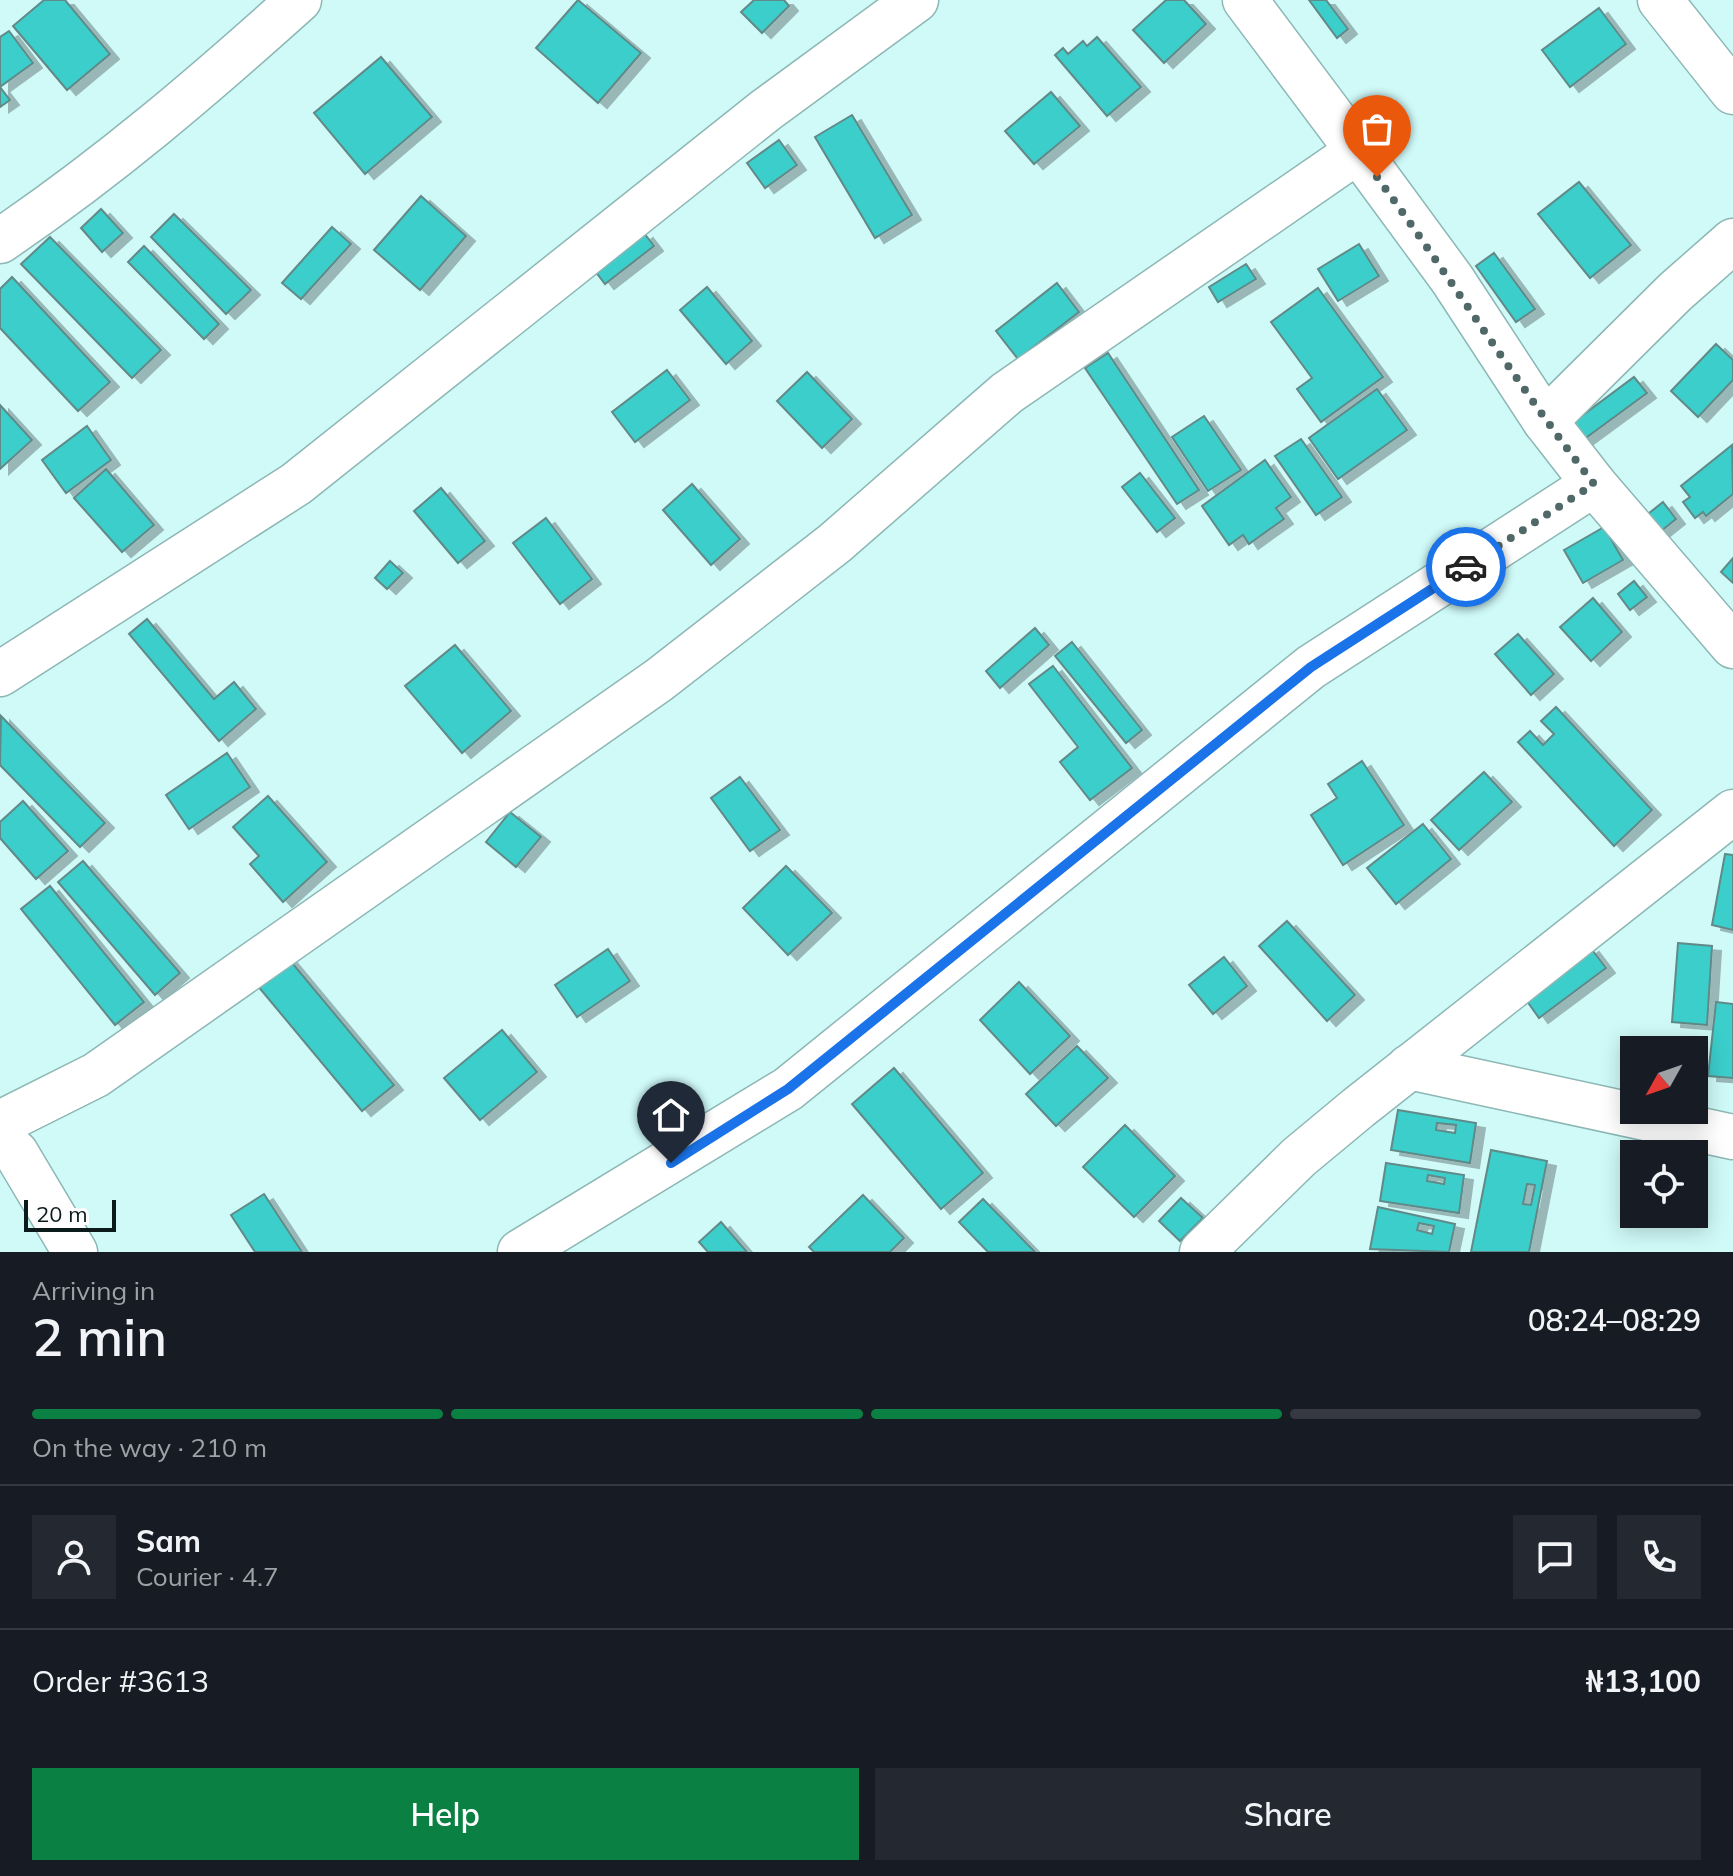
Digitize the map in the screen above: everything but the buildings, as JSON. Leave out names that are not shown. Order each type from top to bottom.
[{"type":"street","points":[[0,241],[87,181],[165,119],[299,0]]},
{"type":"street","points":[[0,674],[296,484],[766,110],[916,0]]},
{"type":"street","points":[[1245,0],[1452,279],[1545,421],[1594,484],[1733,646]]},
{"type":"street","points":[[1660,0],[1733,92]]},
{"type":"street","points":[[0,1123],[96,1075],[659,680],[835,543],[1007,393],[1358,151]]},
{"type":"street","points":[[1545,421],[1675,292],[1733,241]]},
{"type":"street","points":[[520,1252],[788,1089],[1311,667],[1594,484]]},
{"type":"street","points":[[1202,1252],[1299,1157],[1733,812]]},
{"type":"street","points":[[1409,1067],[1733,1137]]},
{"type":"street","points":[[0,1138],[16,1153],[75,1252]]},
{"type":"way so far","points":[[1377,177],[1452,279],[1545,421],[1594,484],[1466,567]]},
{"type":"route","points":[[671,1163],[788,1089],[1311,667],[1466,567]]}]
